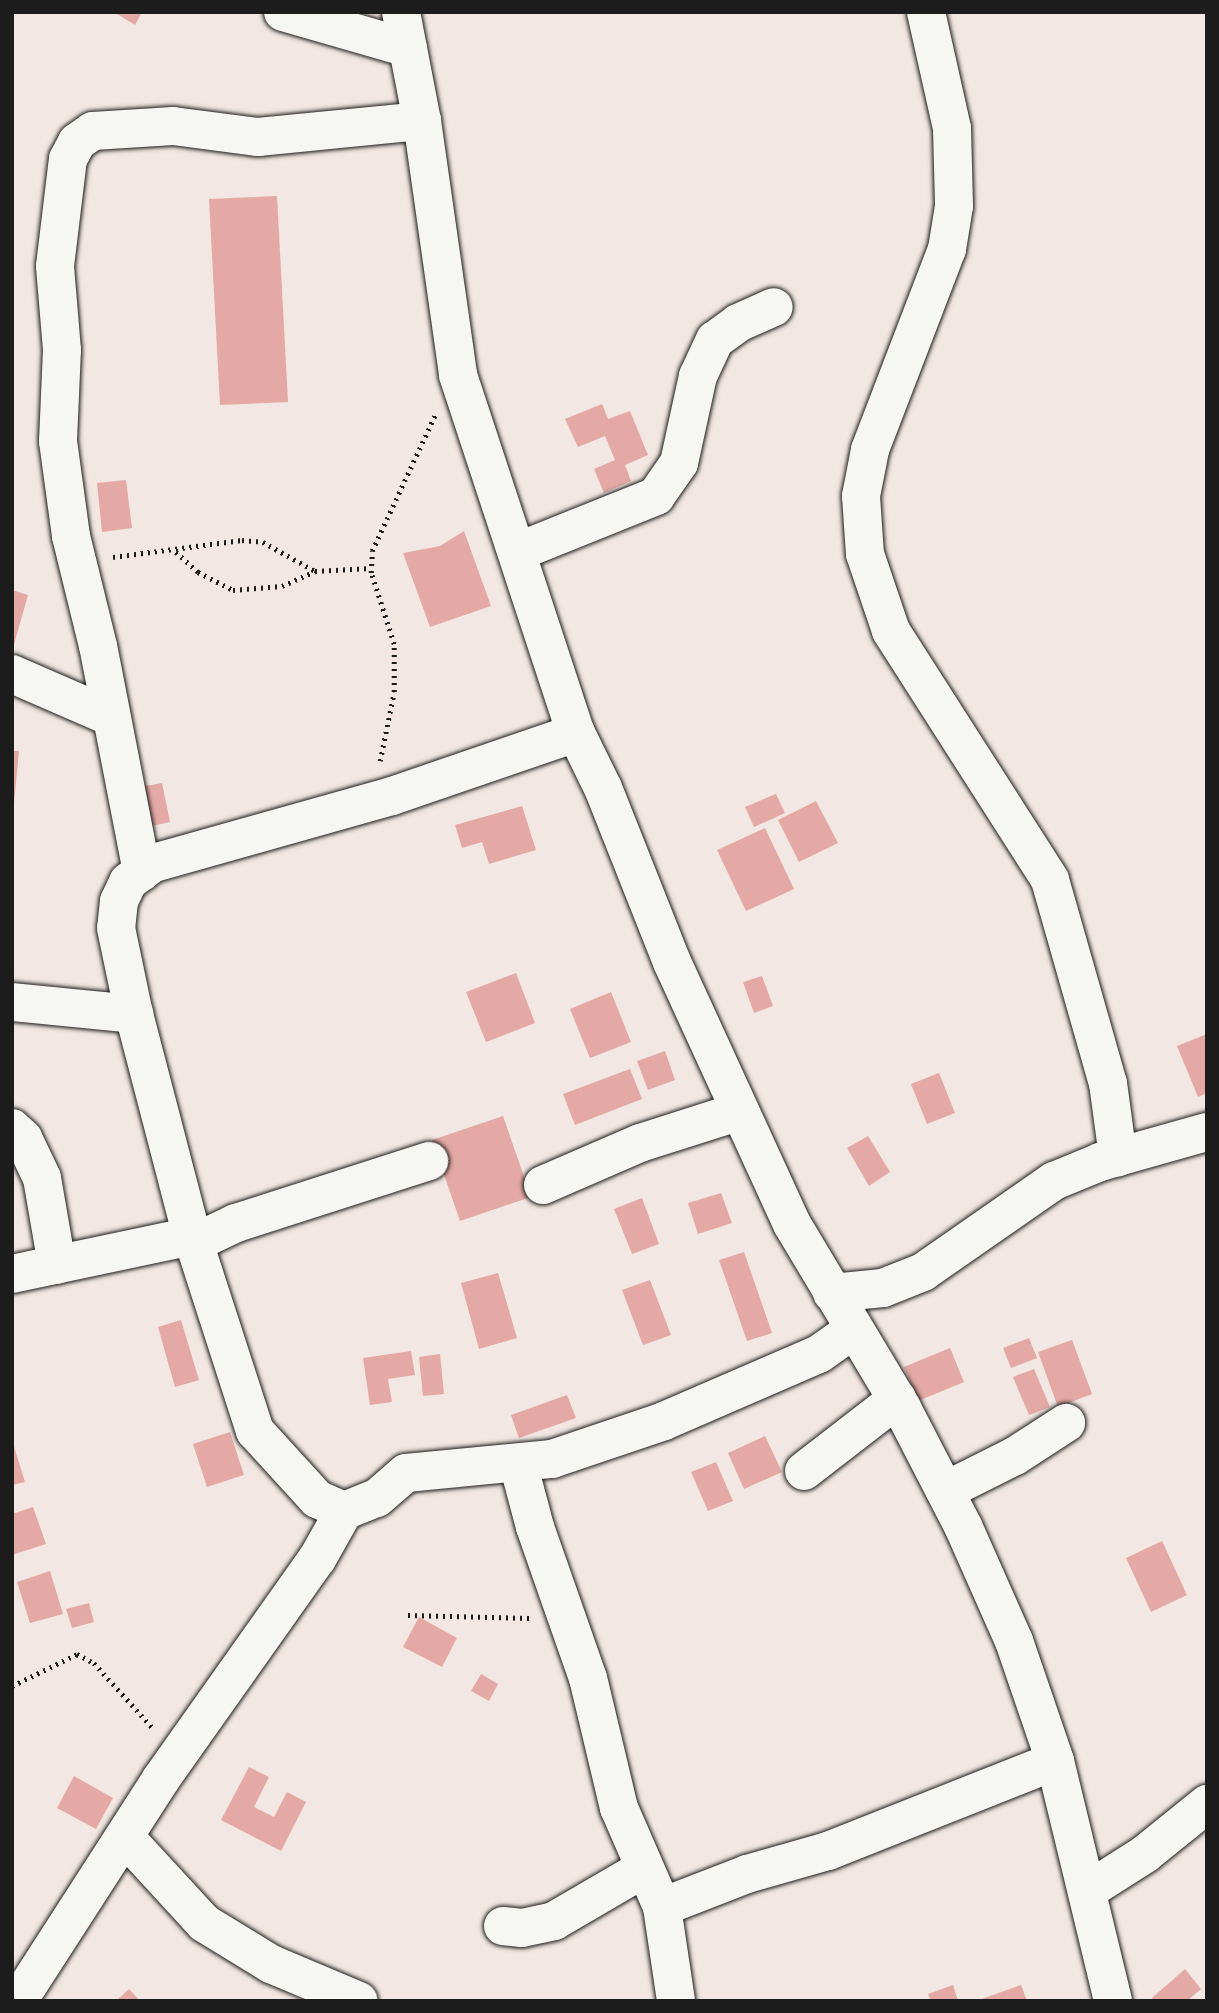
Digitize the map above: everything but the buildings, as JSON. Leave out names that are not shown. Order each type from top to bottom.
[{"type":"street","points":[[283,12],[405,30],[422,121],[458,375],[576,733],[740,1111],[793,1224],[853,1330],[897,1399],[946,1491],[1014,1641],[1055,1760],[1113,2001]]},
{"type":"street","points":[[926,12],[952,128],[954,206],[947,249],[870,450],[861,496],[865,554],[891,631],[1050,880],[1105,1070],[1118,1157]]},
{"type":"street","points":[[142,872],[78,561],[58,441],[62,350],[55,266],[68,159],[77,142],[93,131],[173,126],[258,137],[422,121]]},
{"type":"street","points":[[517,552],[656,496],[679,463],[698,376],[715,340],[774,307]]},
{"type":"street","points":[[12,674],[111,717]]},
{"type":"street","points":[[344,1511],[317,1499],[255,1432],[193,1239],[134,1013],[116,928],[119,901],[128,882],[153,863],[250,832],[363,803],[576,733]]},
{"type":"street","points":[[12,1002],[134,1013]]},
{"type":"street","points":[[543,1185],[640,1143],[740,1111]]},
{"type":"street","points":[[12,1128],[23,1138],[42,1178],[58,1265]]},
{"type":"street","points":[[832,1293],[883,1288],[923,1272],[1054,1181],[1118,1157],[1207,1132]]},
{"type":"street","points":[[12,1274],[193,1239],[429,1161]]},
{"type":"street","points":[[18,2001],[177,1755],[317,1559],[344,1511],[377,1498],[406,1473],[428,1467],[552,1459],[664,1421],[819,1354],[853,1330]]},
{"type":"street","points":[[804,1471],[897,1399]]},
{"type":"street","points":[[946,1491],[1015,1457],[1066,1423]]},
{"type":"street","points":[[518,1463],[535,1527],[566,1611],[619,1808],[643,1869],[662,1907],[676,2001]]},
{"type":"street","points":[[662,1907],[747,1874],[828,1851],[1055,1760]]},
{"type":"street","points":[[1087,1891],[1145,1854],[1207,1804]]},
{"type":"street","points":[[125,1837],[205,1923],[271,1964],[359,2001]]},
{"type":"street","points":[[503,1926],[522,1928],[554,1921],[643,1869]]},
{"type":"path","points":[[363,803],[384,751],[394,692],[394,644],[371,568],[372,551],[427,428],[458,375]]},
{"type":"path","points":[[78,561],[175,552],[242,540],[263,542],[314,571]]},
{"type":"path","points":[[175,552],[198,572],[233,590],[282,586],[314,571],[371,568]]},
{"type":"path","points":[[408,1615],[528,1618],[566,1611]]},
{"type":"path","points":[[12,1686],[77,1654],[94,1663],[177,1755]]}]
